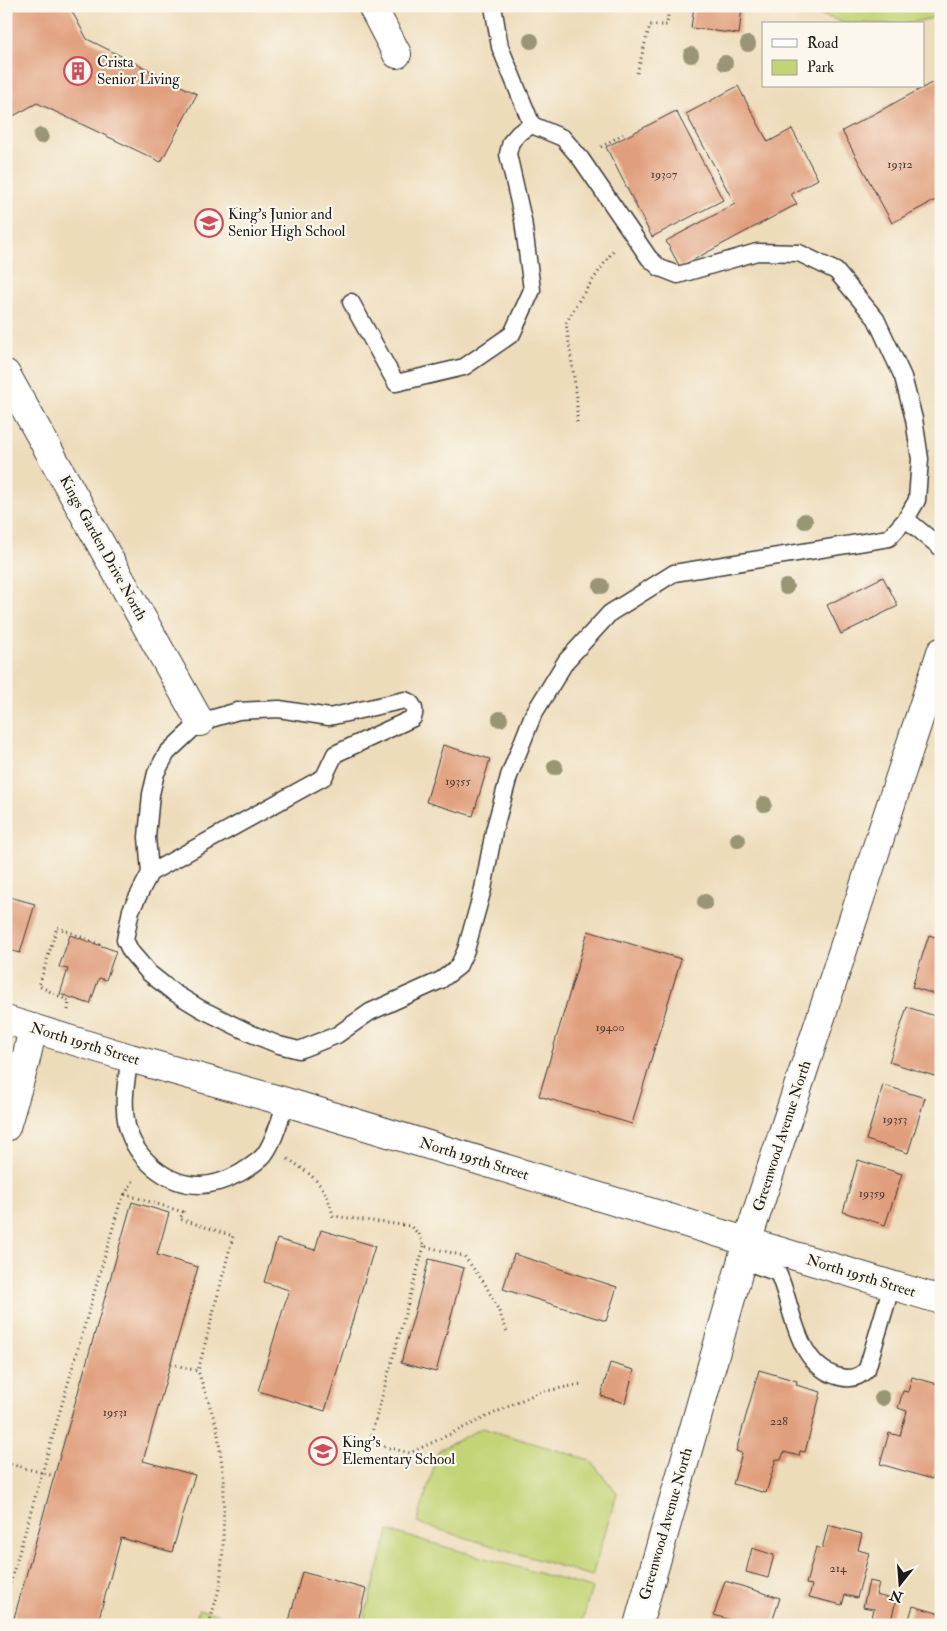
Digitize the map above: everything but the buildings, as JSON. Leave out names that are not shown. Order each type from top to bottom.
[{"type":"street","points":[[372,6],[397,54]]},
{"type":"street","name":"Kings Garden Drive North","points":[[6,374],[200,722]]},
{"type":"street","name":"Greenwood Avenue North","points":[[638,1625],[744,1251],[941,652]]},
{"type":"street","name":"North 195th Street","points":[[6,1020],[130,1058],[286,1102],[744,1251],[892,1285],[941,1300]]},
{"type":"street","points":[[6,1127],[33,1028]]},
{"type":"lane","points":[[150,873],[324,777],[335,754],[413,718],[415,713],[414,706],[410,702],[405,700],[329,717],[279,709],[238,711],[200,722],[167,753],[156,773],[151,794],[147,837],[150,873],[131,910],[125,940],[131,952],[149,973],[200,1009],[279,1045],[299,1050],[337,1035],[370,1012],[441,980],[458,967],[466,950],[483,889],[494,832],[509,776],[533,715],[566,661],[610,613],[674,574],[889,538],[906,519],[917,500],[920,459],[914,419],[903,377],[876,319],[836,271],[799,253],[757,252],[678,275],[660,268],[649,258],[581,160],[563,138],[532,125],[500,47],[493,6]]},
{"type":"lane","points":[[351,302],[396,383],[464,366],[512,334],[532,290],[523,220],[508,154],[511,142],[519,133],[532,125]]},
{"type":"lane","points":[[906,519],[941,548]]},
{"type":"lane","points":[[130,1058],[124,1102],[128,1126],[133,1140],[146,1160],[169,1178],[193,1184],[206,1184],[225,1180],[258,1162],[269,1147],[286,1102]]},
{"type":"lane","points":[[744,1251],[778,1273],[803,1346],[815,1365],[829,1374],[842,1378],[852,1379],[862,1375],[867,1369],[892,1285]]},
{"type":"path","points":[[637,73],[650,25],[667,25],[669,6]]},
{"type":"path","points":[[600,147],[623,134]]},
{"type":"path","points":[[577,422],[577,398],[566,323],[581,297],[617,245]]},
{"type":"path","points":[[68,1011],[69,1001],[39,986],[57,927],[140,961]]},
{"type":"path","points":[[269,1147],[309,1173],[319,1182],[327,1195],[333,1216],[410,1226],[418,1234],[424,1246],[369,1443],[410,1453],[537,1393],[581,1384]]},
{"type":"path","points":[[6,1598],[120,1203],[146,1160]]},
{"type":"path","points":[[125,1194],[183,1212],[180,1220],[233,1236],[198,1371],[217,1427],[224,1480],[224,1548],[220,1585],[209,1625]]},
{"type":"path","points":[[424,1246],[464,1256],[485,1284],[508,1334]]},
{"type":"path","points":[[171,1364],[198,1371]]},
{"type":"path","points":[[6,1463],[54,1476]]},
{"type":"green space","points":[[798,6],[941,6],[941,16],[915,22],[841,22]]},
{"type":"green space","points":[[482,1428],[590,1460],[617,1493],[592,1576],[417,1523],[439,1450]]},
{"type":"green space","points":[[389,1531],[592,1588],[581,1625],[362,1625]]},
{"type":"green space","points":[[199,1609],[240,1621],[239,1625],[194,1625]]},
{"type":"place","name":"Crista Senior Living","points":[[78,71]]},
{"type":"place","name":"King's Junior and Senior High School","points":[[209,223]]},
{"type":"place","name":"King's Elementary School","points":[[323,1451]]}]
